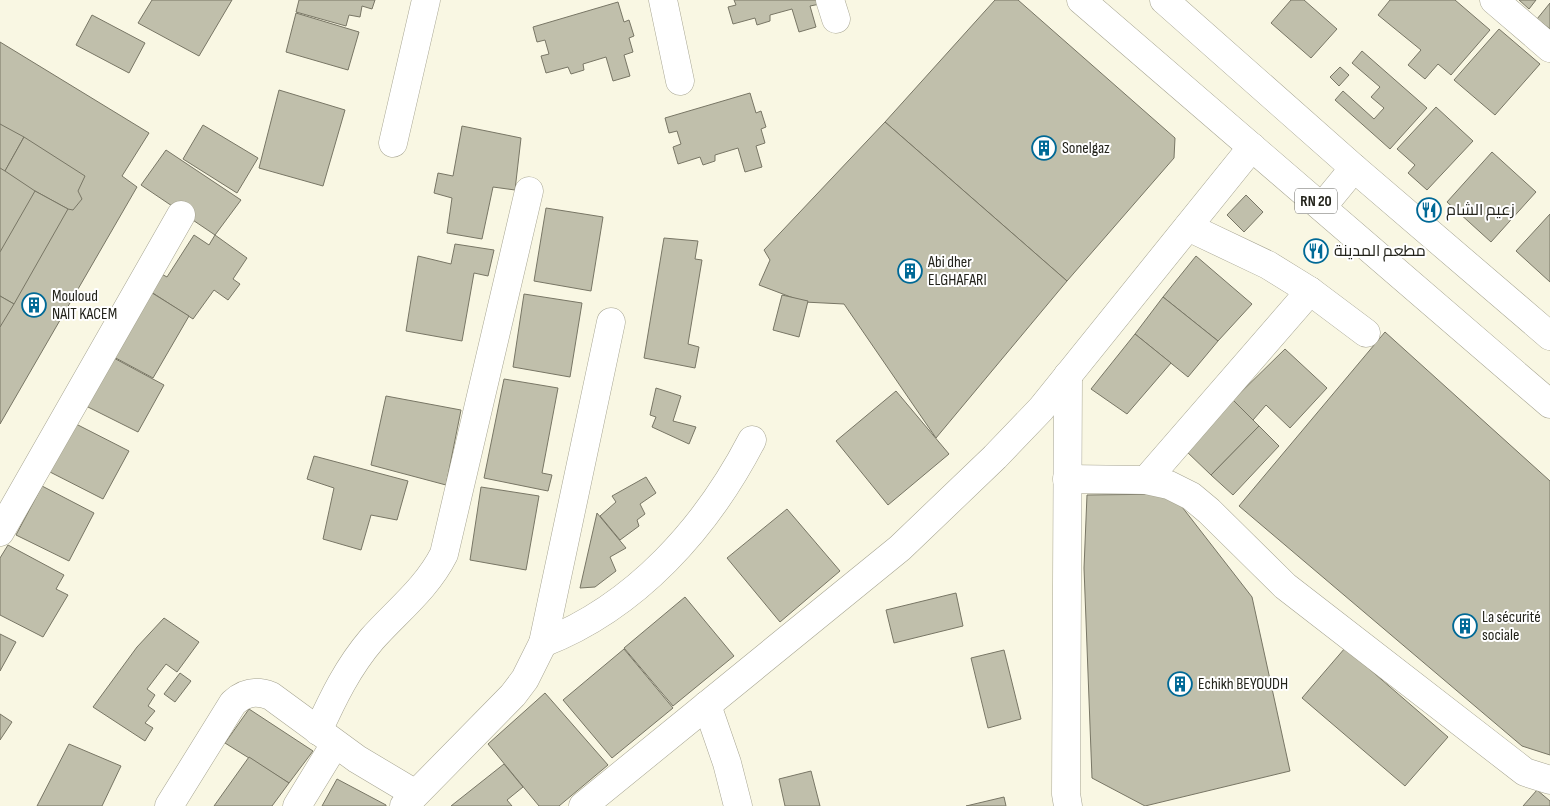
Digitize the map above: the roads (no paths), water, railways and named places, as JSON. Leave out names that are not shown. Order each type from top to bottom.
[{"type":"street","points":[[393,143],[426,0]]},
{"type":"street","points":[[663,0],[680,81]]},
{"type":"street","name":"RN 20","points":[[1081,0],[1550,404]]},
{"type":"street","points":[[1164,0],[1354,168],[1550,336]]},
{"type":"street","points":[[1494,0],[1550,48]]},
{"type":"street","points":[[583,806],[900,548],[949,503],[1041,409],[1252,147]]},
{"type":"street","points":[[1322,207],[1354,168]]},
{"type":"street","points":[[297,806],[326,737],[340,682],[356,660],[424,585],[444,554],[528,190]]},
{"type":"street","points":[[0,532],[181,215]]},
{"type":"street","points":[[1188,227],[1253,257],[1310,292],[1366,333]]},
{"type":"street","points":[[1146,480],[1310,292]]},
{"type":"street","points":[[170,806],[233,703],[240,697],[255,692],[271,696],[409,800],[512,695],[525,679],[543,643],[611,322]]},
{"type":"street","points":[[1068,375],[1066,794],[1068,806]]},
{"type":"street","points":[[543,643],[567,634],[607,612],[689,536],[724,490],[752,440]]},
{"type":"street","points":[[1067,479],[1146,480],[1169,485],[1191,496],[1292,592],[1525,772],[1550,780]]},
{"type":"street","points":[[707,705],[727,763],[738,806]]},
{"type":"place","name":"Sonelgaz","points":[[1044,148]]},
{"type":"place","name":"زعيم الشام","points":[[1429,210]]},
{"type":"place","name":"مطعم المدينة","points":[[1316,251]]},
{"type":"place","name":"Abi dher ELGHAFARI","points":[[910,271]]},
{"type":"place","name":"Mouloud NAIT KACEM","points":[[34,305]]},
{"type":"place","name":"La sécurité sociale","points":[[1465,626]]},
{"type":"place","name":"Echikh BEYOUDH","points":[[1180,684]]}]
